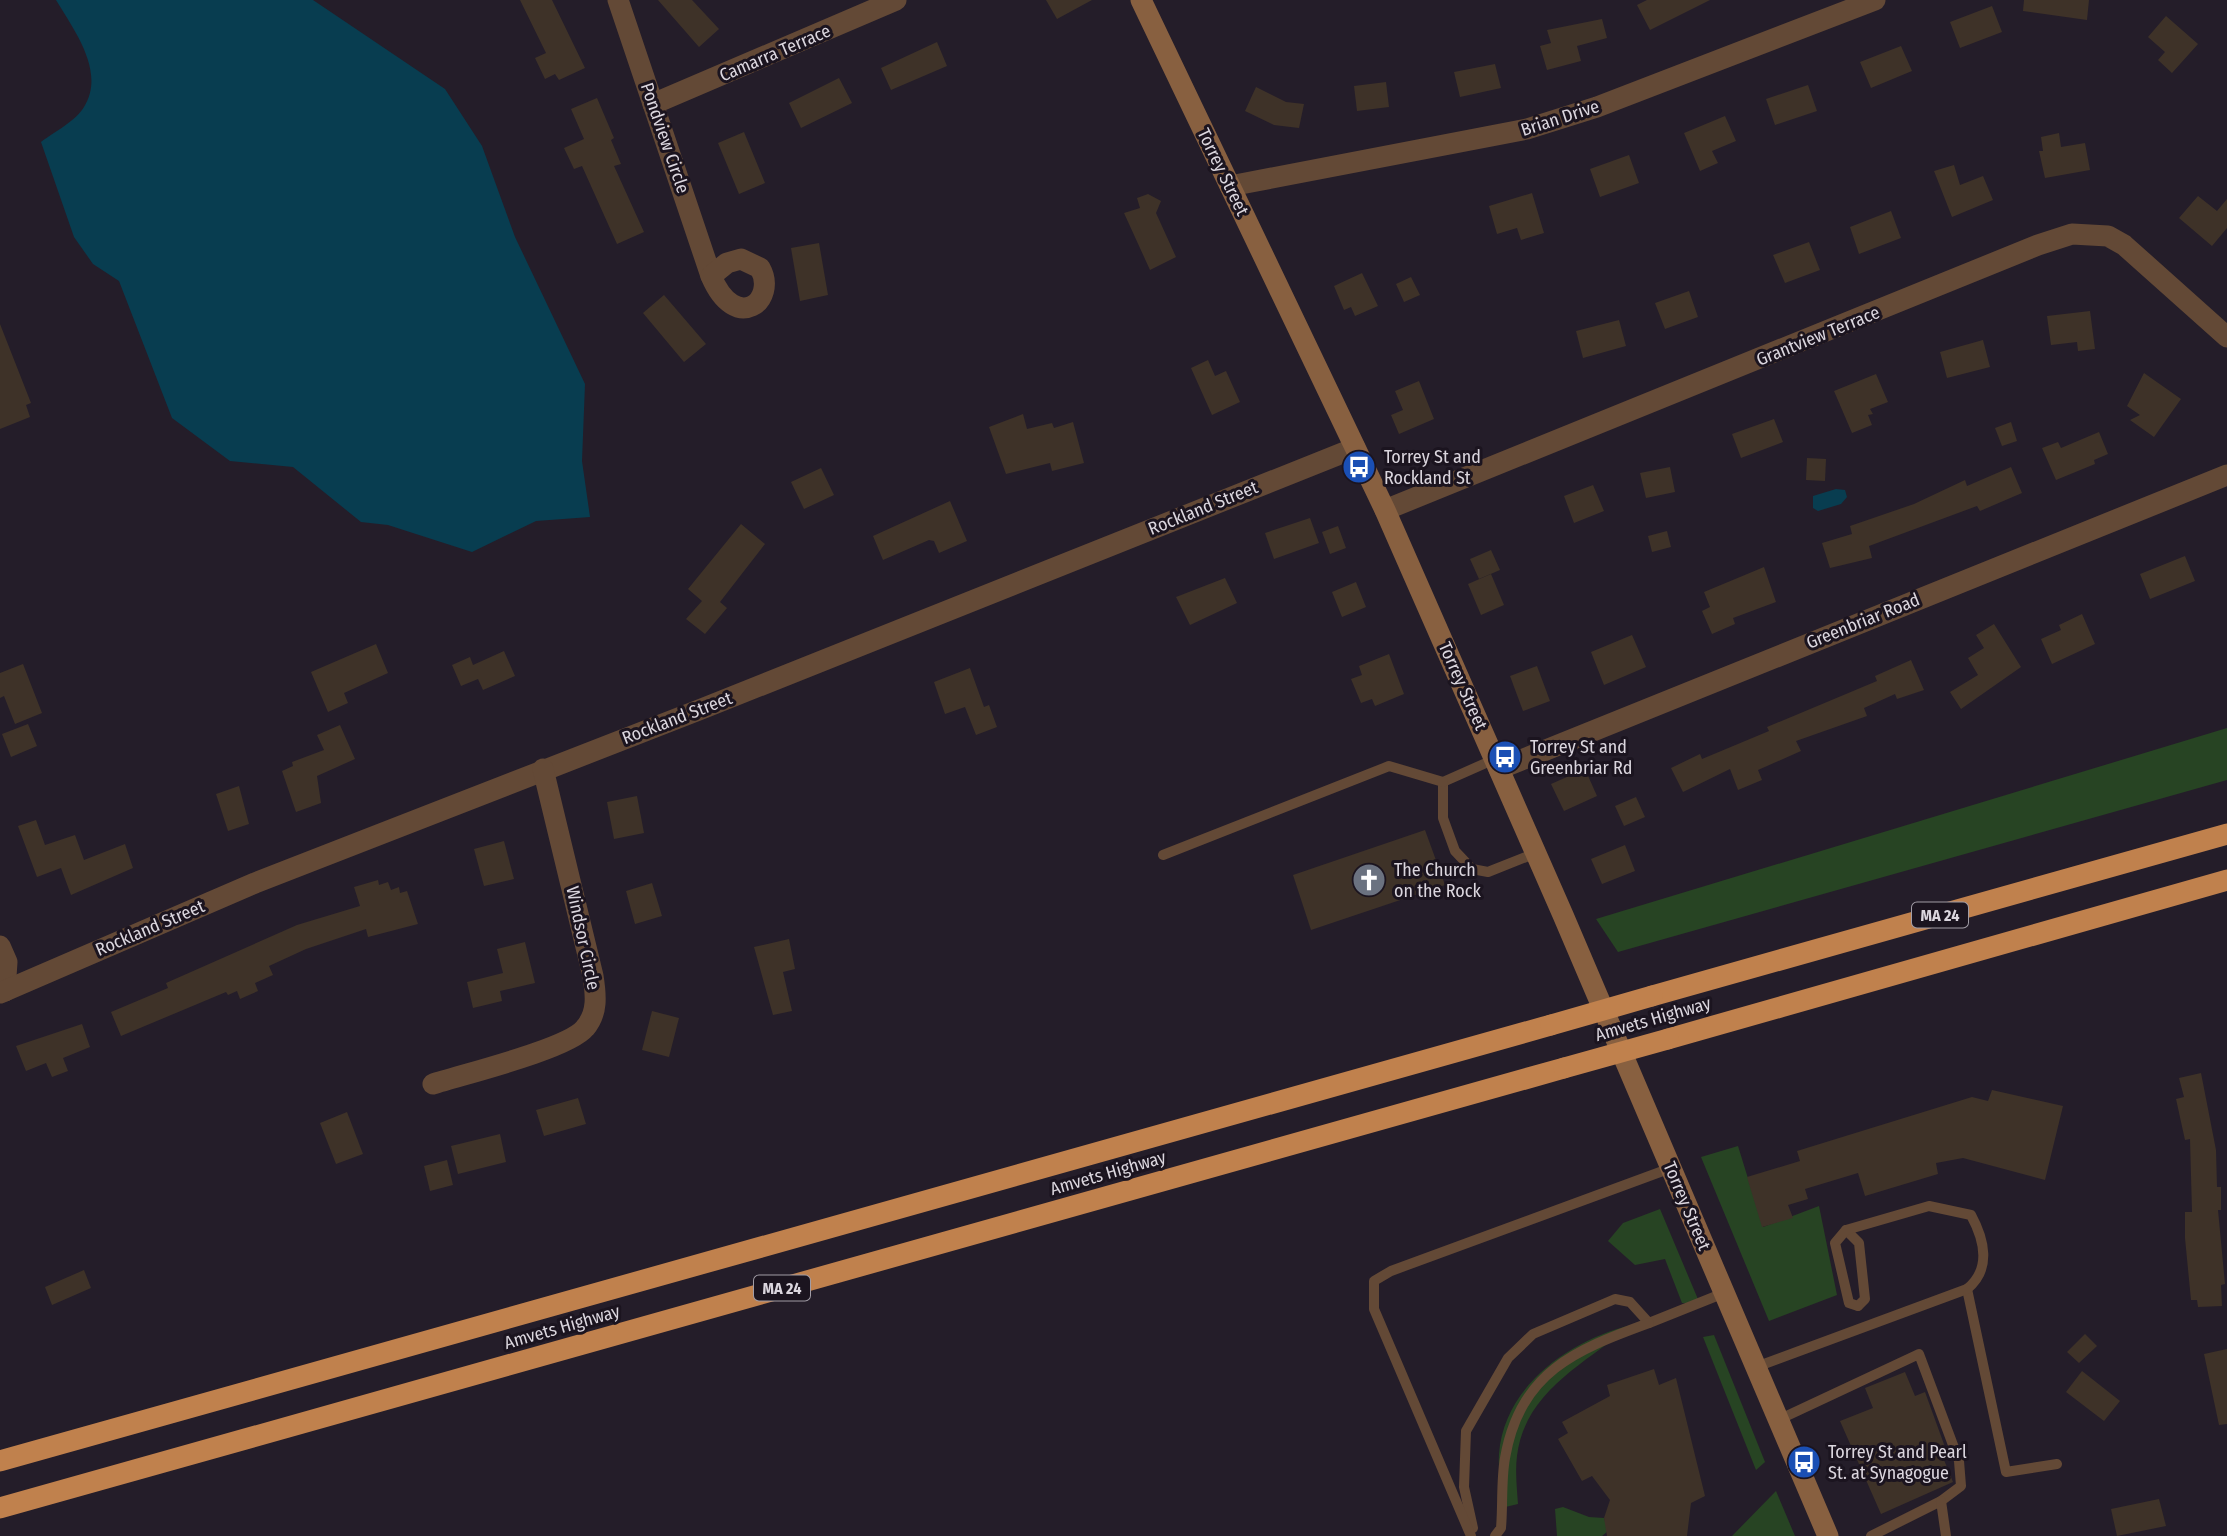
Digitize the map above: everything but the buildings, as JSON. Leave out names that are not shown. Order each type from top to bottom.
[{"type":"highway","name":"Amvets Highway","points":[[0,1461],[2227,834]]},
{"type":"highway","name":"Amvets Highway","points":[[0,1508],[2227,880]]},
{"type":"main road","name":"Torrey Street","points":[[1141,0],[1385,510],[1536,853],[1828,1536]]},
{"type":"street","name":"Pondview Circle","points":[[618,0],[712,276]]},
{"type":"street","name":"Camarra Terrace","points":[[653,104],[896,0]]},
{"type":"street","name":"Brian Drive","points":[[1230,186],[1441,148],[1551,123],[1875,0]]},
{"type":"street","name":"Grantview Terrace","points":[[1385,510],[2038,245],[2072,234],[2097,233],[2124,245],[2227,337]]},
{"type":"street","name":"Rockland Street","points":[[2,989],[255,883],[1355,447]]},
{"type":"street","name":"Greenbriar Road","points":[[1497,764],[2227,475]]},
{"type":"street","name":"Windsor Circle","points":[[433,1084],[565,1043],[579,1035],[593,1016],[596,1001],[593,976],[543,769]]},
{"type":"street","points":[[0,946],[7,962],[2,989]]},
{"type":"lane","points":[[1163,855],[1389,766],[1443,782],[1497,764]]},
{"type":"lane","points":[[1443,782],[1443,818],[1455,851],[1472,869],[1488,872],[1536,853]]},
{"type":"lane","points":[[1473,1536],[1374,1310],[1374,1281],[1391,1271],[1671,1168]]},
{"type":"lane","points":[[1756,1367],[1967,1289],[1976,1282],[1984,1264],[1982,1236],[1971,1215],[1929,1206],[1846,1230],[1835,1243],[1849,1303],[1858,1306]]},
{"type":"lane","points":[[1846,1230],[1859,1243],[1865,1299],[1858,1306]]},
{"type":"lane","points":[[1967,1289],[2006,1472],[2057,1464]]},
{"type":"lane","points":[[1495,1536],[1501,1528],[1505,1458],[1523,1401],[1558,1364],[1580,1349],[1724,1293]]},
{"type":"lane","points":[[1473,1536],[1464,1487],[1466,1431],[1508,1358],[1533,1334],[1615,1299],[1630,1302],[1649,1323]]},
{"type":"lane","points":[[1858,1306],[1863,1326]]},
{"type":"lane","points":[[1778,1420],[1919,1354],[1959,1461],[1961,1486],[1941,1501],[1871,1536]]},
{"type":"lane","points":[[1941,1501],[1946,1536]]},
{"type":"green space","points":[[2227,728],[2227,780],[1618,952],[1596,919]]},
{"type":"green space","points":[[1738,1146],[1763,1227],[1819,1206],[1837,1295],[1769,1321],[1701,1157]]},
{"type":"green space","points":[[1660,1209],[1700,1304],[1682,1303],[1665,1259],[1635,1265],[1608,1241],[1623,1223]]},
{"type":"green space","points":[[1631,1325],[1560,1380],[1532,1413],[1522,1433],[1517,1456],[1518,1504],[1501,1508],[1499,1454],[1504,1429],[1513,1407],[1527,1387],[1544,1369],[1564,1354],[1608,1332]]},
{"type":"green space","points":[[1714,1335],[1765,1462],[1756,1470],[1703,1337]]},
{"type":"green space","points":[[1776,1491],[1795,1536],[1732,1536]]},
{"type":"green space","points":[[1563,1507],[1589,1517],[1604,1518],[1608,1531],[1602,1536],[1557,1536],[1555,1509]]},
{"type":"water","points":[[56,0],[313,0],[445,89],[482,146],[515,237],[585,384],[582,461],[590,517],[536,521],[472,552],[388,525],[361,522],[293,467],[230,461],[172,418],[119,281],[93,264],[74,237],[41,142],[70,122],[84,107],[90,94],[90,66],[85,52]]},
{"type":"water","points":[[1836,489],[1845,490],[1847,497],[1841,504],[1818,511],[1813,508],[1813,496]]},
{"type":"place","name":"Torrey St and Rockland St","points":[[1359,467]]},
{"type":"place","name":"Torrey St and Greenbriar Rd","points":[[1505,757]]},
{"type":"place","name":"The Church on the Rock","points":[[1369,880]]},
{"type":"place","name":"Torrey St and Pearl St. at Synagogue","points":[[1804,1462]]}]
